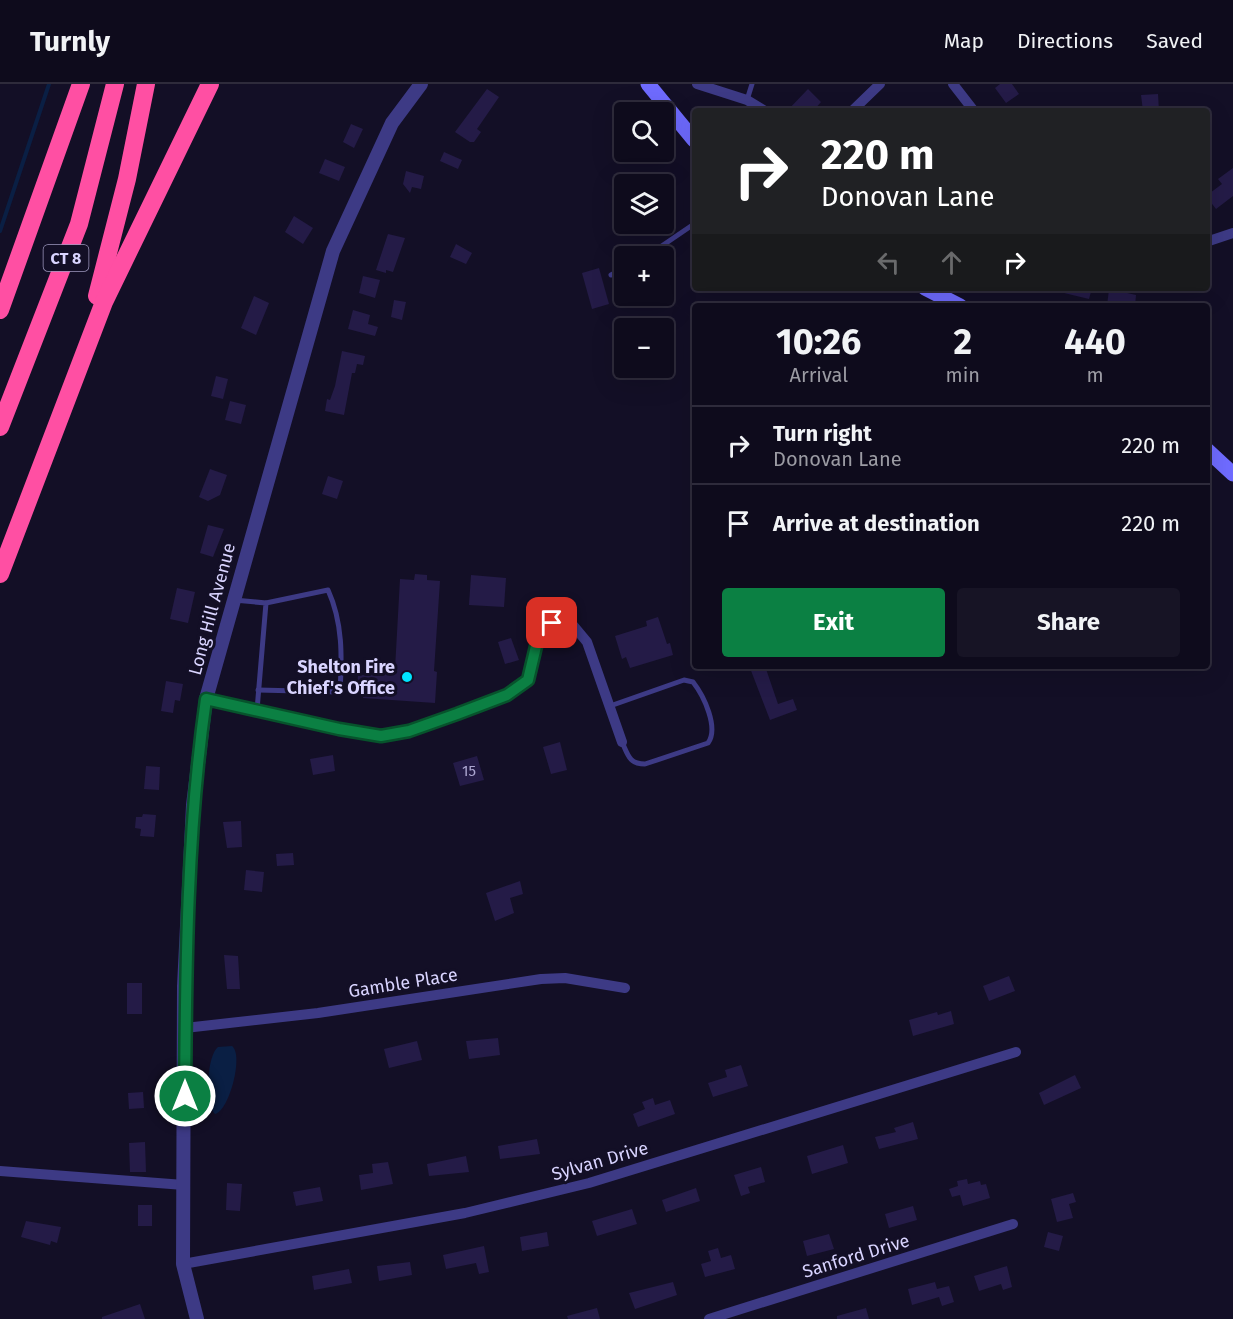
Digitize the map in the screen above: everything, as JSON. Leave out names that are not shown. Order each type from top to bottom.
[{"type":"highway","points":[[0,310],[81,84]]},
{"type":"highway","name":"CT 8","points":[[0,427],[79,224],[116,84]]},
{"type":"highway","name":"CT 8","points":[[0,574],[64,407],[124,190],[146,84]]},
{"type":"highway","points":[[64,407],[122,261],[210,84]]},
{"type":"main road","points":[[648,84],[692,138]]},
{"type":"main road","points":[[931,291],[954,303]]},
{"type":"main road","points":[[1210,453],[1233,474]]},
{"type":"street","name":"Long Hill Avenue","points":[[197,1319],[183,1264],[185,1028],[187,899],[193,805],[206,699],[232,600],[333,251],[392,123],[422,84]]},
{"type":"street","points":[[697,84],[747,100],[760,108]]},
{"type":"street","points":[[855,108],[880,84]]},
{"type":"street","points":[[952,84],[972,108]]},
{"type":"street","points":[[1210,241],[1233,233]]},
{"type":"street","points":[[206,699],[381,736],[409,731],[507,695],[528,680],[538,638],[552,623],[572,624],[587,642],[622,742]]},
{"type":"street","name":"Gamble Place","points":[[185,1028],[318,1013],[541,979],[565,978],[625,988]]},
{"type":"street","name":"Sylvan Drive","points":[[183,1264],[465,1213],[589,1183],[1016,1052]]},
{"type":"street","points":[[0,1171],[184,1185]]},
{"type":"street","name":"Sanford Drive","points":[[709,1319],[1013,1224]]},
{"type":"lane","points":[[747,100],[752,84]]},
{"type":"lane","points":[[662,246],[692,225]]},
{"type":"lane","points":[[232,600],[266,603],[328,590],[333,603],[342,647],[340,692],[258,690]]},
{"type":"lane","points":[[257,710],[266,603]]},
{"type":"lane","points":[[609,706],[684,680],[693,682],[699,689],[713,729],[708,743],[645,764],[635,764],[630,760],[622,742]]},
{"type":"water","points":[[232,1046],[235,1051],[236,1071],[230,1094],[220,1111],[215,1114],[209,1101],[208,1091],[211,1060],[218,1047]]},
{"type":"building","points":[[1000,84],[1012,84],[1019,94],[1006,103],[995,88]]},
{"type":"building","points":[[487,89],[499,97],[477,129],[481,132],[474,142],[470,142],[455,132]]},
{"type":"building","points":[[808,89],[821,102],[816,108],[790,108]]},
{"type":"building","points":[[1158,94],[1159,108],[1143,108],[1141,95]]},
{"type":"building","points":[[351,124],[363,129],[354,148],[343,142]]},
{"type":"building","points":[[444,152],[462,160],[458,169],[440,161]]},
{"type":"building","points":[[325,159],[345,167],[339,181],[319,173]]},
{"type":"building","points":[[1233,168],[1233,196],[1216,209],[1210,201],[1210,193],[1222,184],[1218,179]]},
{"type":"building","points":[[406,171],[424,176],[421,189],[412,187],[410,193],[403,184]]},
{"type":"building","points":[[294,216],[313,228],[303,244],[285,232]]},
{"type":"building","points":[[388,234],[405,238],[393,272],[386,270],[386,273],[376,270]]},
{"type":"building","points":[[456,244],[472,253],[466,264],[450,257]]},
{"type":"building","points":[[599,268],[609,304],[592,309],[582,273]]},
{"type":"building","points":[[363,276],[380,280],[375,298],[359,293]]},
{"type":"building","points":[[1060,291],[1091,291],[1089,299]]},
{"type":"building","points":[[1109,291],[1136,295],[1135,303],[1107,303]]},
{"type":"building","points":[[254,296],[269,303],[256,335],[241,328]]},
{"type":"building","points":[[394,300],[406,302],[402,320],[391,317]]},
{"type":"building","points":[[353,310],[370,315],[368,324],[378,327],[375,336],[348,329]]},
{"type":"building","points":[[342,351],[365,356],[363,365],[357,364],[355,373],[352,373],[344,415],[325,411],[327,399],[330,400],[335,386]]},
{"type":"building","points":[[216,376],[228,379],[223,399],[211,396]]},
{"type":"building","points":[[230,401],[246,405],[241,424],[225,420]]},
{"type":"building","points":[[210,469],[227,475],[220,495],[208,501],[199,497]]},
{"type":"building","points":[[328,476],[343,481],[337,499],[322,494]]},
{"type":"building","points":[[208,525],[224,529],[213,557],[200,553]]},
{"type":"building","points":[[415,574],[427,575],[427,580],[440,581],[434,671],[437,672],[435,703],[363,698],[364,688],[357,687],[358,675],[364,675],[365,667],[395,669],[400,579],[414,580]]},
{"type":"building","points":[[471,575],[506,578],[504,607],[469,605]]},
{"type":"building","points":[[177,588],[195,592],[188,623],[170,619]]},
{"type":"building","points":[[658,617],[673,655],[630,668],[626,657],[622,659],[615,636],[647,626],[646,621]]},
{"type":"building","points":[[511,638],[519,660],[505,664],[498,642]]},
{"type":"building","points":[[750,669],[766,669],[778,704],[793,699],[797,710],[770,720]]},
{"type":"building","points":[[166,681],[183,684],[180,701],[175,700],[173,713],[161,711]]},
{"type":"building","points":[[560,742],[567,770],[551,774],[543,747]]},
{"type":"building","points":[[333,755],[335,771],[313,775],[310,759]]},
{"type":"building","points":[[477,756],[484,780],[460,786],[453,763]]},
{"type":"building","points":[[146,766],[160,767],[159,790],[144,789]]},
{"type":"building","points":[[143,814],[156,815],[154,837],[140,836],[141,829],[135,828],[136,817],[142,817]]},
{"type":"building","points":[[241,821],[242,847],[227,848],[223,822]]},
{"type":"building","points":[[293,853],[294,865],[277,866],[276,854]]},
{"type":"building","points":[[246,870],[264,872],[262,892],[244,890]]},
{"type":"building","points":[[520,881],[523,894],[510,898],[514,913],[495,921],[486,893]]},
{"type":"building","points":[[224,955],[238,956],[240,989],[227,989]]},
{"type":"building","points":[[1009,976],[1015,991],[989,1001],[983,986]]},
{"type":"building","points":[[127,983],[142,983],[142,1014],[127,1014]]},
{"type":"building","points":[[951,1011],[954,1024],[913,1036],[909,1020],[937,1012],[938,1015]]},
{"type":"building","points":[[498,1038],[500,1055],[469,1059],[466,1041]]},
{"type":"building","points":[[417,1041],[422,1060],[389,1068],[384,1049]]},
{"type":"building","points":[[741,1065],[748,1086],[713,1097],[708,1083],[727,1077],[725,1070]]},
{"type":"building","points":[[1075,1075],[1081,1088],[1044,1105],[1039,1093]]},
{"type":"building","points":[[143,1092],[144,1108],[129,1109],[128,1093]]},
{"type":"building","points":[[653,1098],[655,1105],[670,1100],[675,1114],[638,1127],[633,1114],[645,1109],[642,1102]]},
{"type":"building","points":[[913,1122],[918,1139],[879,1149],[875,1137],[896,1132],[894,1128]]},
{"type":"building","points":[[537,1139],[540,1154],[500,1159],[498,1146]]},
{"type":"building","points":[[145,1142],[146,1172],[130,1172],[129,1143]]},
{"type":"building","points":[[843,1145],[848,1163],[812,1174],[807,1156]]},
{"type":"building","points":[[466,1156],[469,1172],[429,1176],[427,1164]]},
{"type":"building","points":[[388,1162],[393,1184],[361,1190],[359,1175],[373,1173],[372,1164]]},
{"type":"building","points":[[761,1167],[765,1182],[748,1187],[750,1193],[741,1196],[734,1175]]},
{"type":"building","points":[[967,1179],[968,1184],[980,1181],[981,1185],[986,1184],[990,1198],[963,1206],[960,1195],[952,1197],[949,1189],[958,1186],[957,1181]]},
{"type":"building","points":[[227,1183],[242,1184],[240,1211],[226,1210]]},
{"type":"building","points":[[320,1187],[323,1201],[296,1206],[293,1192]]},
{"type":"building","points":[[696,1188],[700,1201],[666,1212],[662,1200]]},
{"type":"building","points":[[1073,1193],[1076,1202],[1069,1204],[1073,1218],[1057,1222],[1051,1199]]},
{"type":"building","points":[[138,1205],[152,1205],[152,1226],[138,1226]]},
{"type":"building","points":[[913,1206],[917,1220],[889,1228],[885,1214]]},
{"type":"building","points":[[632,1209],[637,1224],[597,1236],[592,1221]]},
{"type":"building","points":[[26,1221],[61,1227],[57,1243],[51,1241],[50,1245],[21,1237]]},
{"type":"building","points":[[547,1232],[549,1246],[522,1251],[520,1237]]},
{"type":"building","points":[[1048,1232],[1063,1236],[1059,1251],[1044,1247]]},
{"type":"building","points":[[829,1234],[834,1249],[807,1256],[803,1241]]},
{"type":"building","points":[[484,1246],[489,1272],[479,1274],[476,1263],[446,1269],[443,1255]]},
{"type":"building","points":[[718,1248],[721,1258],[731,1255],[735,1269],[705,1277],[701,1264],[711,1261],[708,1251]]},
{"type":"building","points":[[410,1262],[412,1275],[379,1281],[377,1266]]},
{"type":"building","points":[[1007,1266],[1012,1287],[1003,1290],[1001,1284],[979,1291],[974,1276]]},
{"type":"building","points":[[349,1269],[352,1283],[314,1290],[312,1276]]},
{"type":"building","points":[[673,1282],[677,1295],[635,1309],[629,1293]]},
{"type":"building","points":[[935,1282],[937,1289],[949,1286],[954,1302],[942,1306],[939,1297],[912,1305],[908,1289]]},
{"type":"building","points":[[140,1304],[145,1319],[102,1319],[102,1317]]},
{"type":"building","points":[[597,1308],[600,1319],[568,1319],[567,1316]]},
{"type":"building","points":[[866,1308],[869,1319],[837,1319],[837,1316]]},
{"type":"waterway","points":[[0,231],[49,84]]},
{"type":"place","name":"Shelton Fire Chief's Office","points":[[407,677]]},
{"type":"route","points":[[185,1096],[184,986],[187,899],[193,805],[206,699],[339,729],[381,736],[409,731],[507,695],[528,680],[538,638],[552,623]]}]
